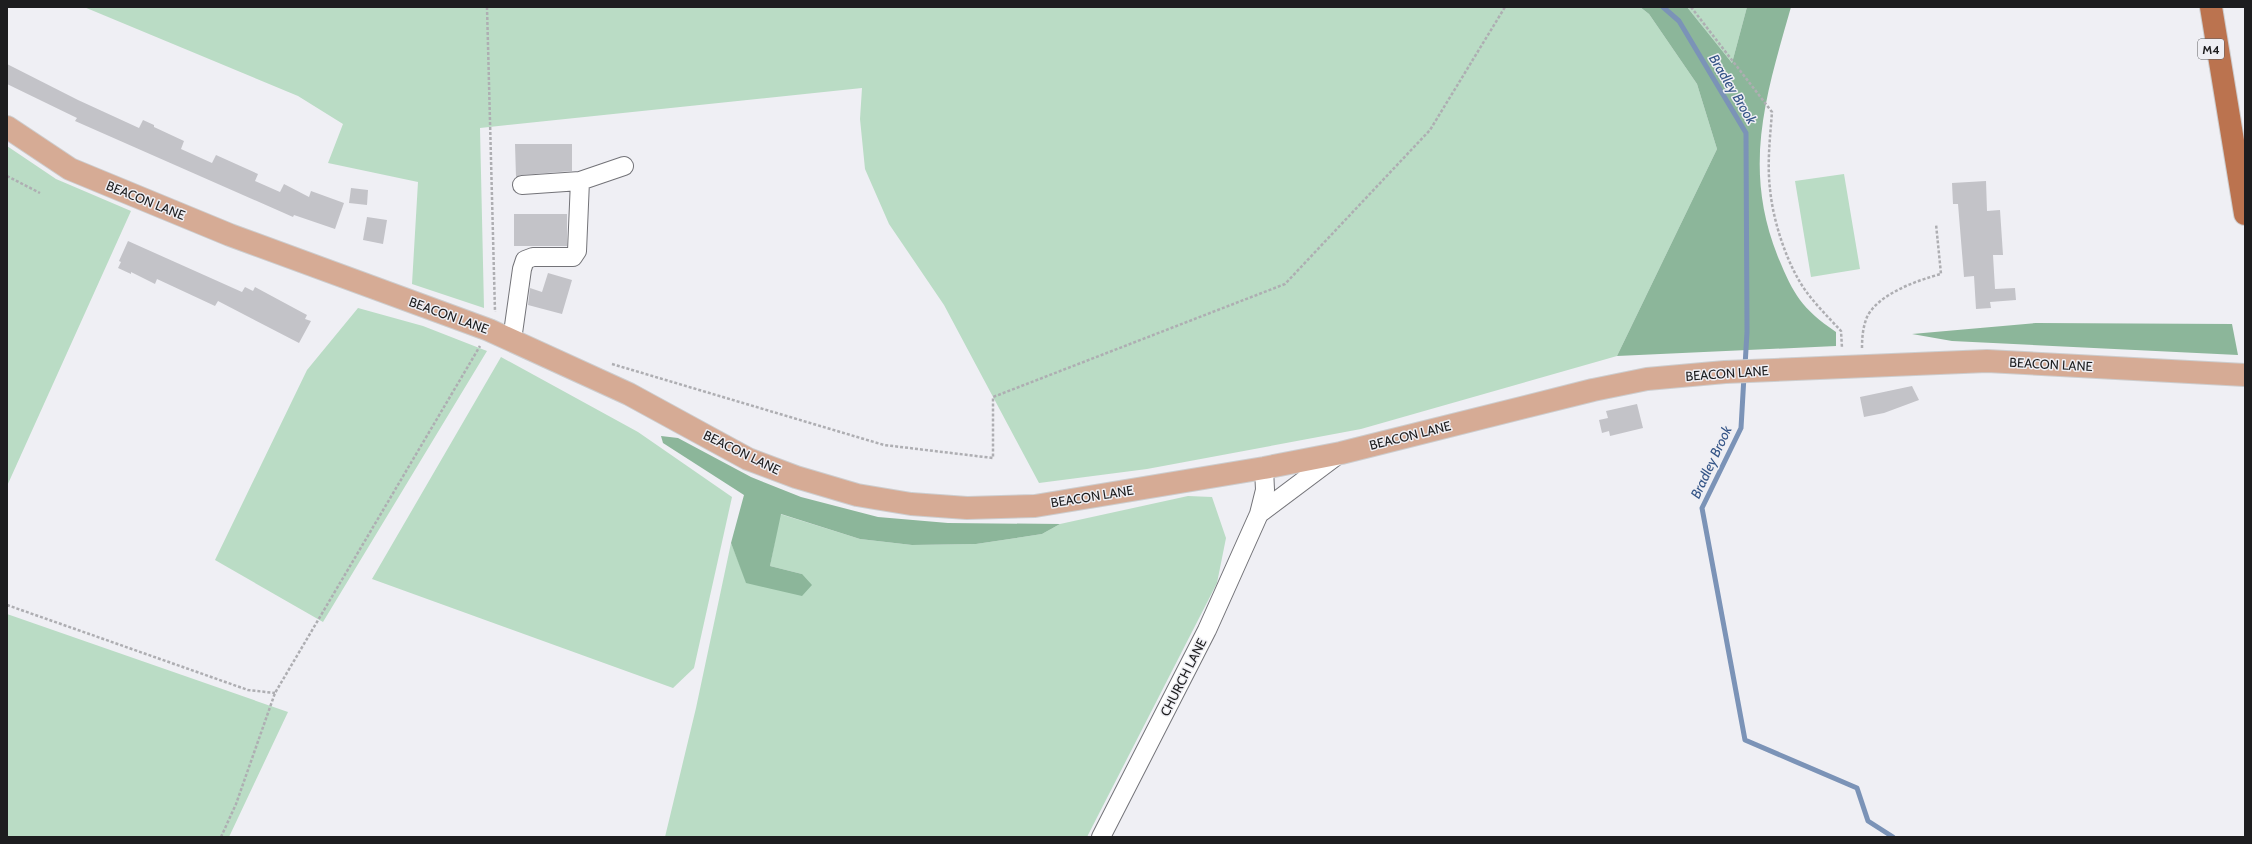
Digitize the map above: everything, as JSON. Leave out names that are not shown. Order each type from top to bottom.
[{"type":"highway","name":"M4","points":[[2198,7],[2223,90]]},
{"type":"highway","name":"M4","points":[[2211,7],[2223,90],[2245,214]]},
{"type":"main road","name":"BEACON LANE","points":[[7,127],[70,169],[230,235],[489,330],[629,394],[748,458],[796,477],[857,495],[911,504],[967,508],[1035,506],[1264,468],[1341,453],[1593,390],[1647,379],[1725,372],[1987,361],[2245,375]]},
{"type":"street","points":[[522,185],[580,181],[624,166]]},
{"type":"street","points":[[512,340],[522,270],[525,260],[533,257],[573,257],[577,251],[580,181]]},
{"type":"street","name":"CHURCH LANE","points":[[1259,514],[1341,453]]},
{"type":"street","name":"CHURCH LANE","points":[[1101,837],[1207,630],[1259,514],[1265,490],[1264,468]]},
{"type":"path","points":[[221,837],[236,804],[275,693],[489,330],[496,309],[487,7]]},
{"type":"path","points":[[611,363],[884,445],[993,458],[993,397],[1285,284],[1430,130],[1505,7]]},
{"type":"path","points":[[1691,7],[1772,112],[1769,154],[1770,190],[1778,228],[1793,269],[1808,294],[1842,331],[1842,354]]},
{"type":"path","points":[[7,176],[40,193]]},
{"type":"path","points":[[1863,330],[1871,311],[1882,300],[1914,281],[1941,274],[1936,224]]},
{"type":"path","points":[[7,605],[248,690],[275,693]]},
{"type":"green space","points":[[84,7],[1640,7],[1649,14],[1697,84],[1717,149],[1617,356],[1361,429],[1147,469],[1039,483],[944,305],[889,224],[865,169],[860,119],[862,88],[480,128],[484,308],[412,284],[418,182],[328,163],[343,124],[298,96]]},
{"type":"green space","points":[[1640,7],[1687,7],[1732,63],[1747,7],[1791,7],[1766,101],[1760,162],[1761,192],[1767,224],[1778,257],[1789,281],[1806,308],[1814,316],[1836,332],[1836,346],[1617,356],[1717,149],[1697,84],[1649,14]]},
{"type":"green space","points":[[1687,7],[1747,7],[1732,63]]},
{"type":"green space","points":[[7,146],[56,179],[131,211],[7,486]]},
{"type":"green space","points":[[1844,174],[1860,269],[1811,277],[1795,181]]},
{"type":"green space","points":[[358,308],[423,326],[487,351],[323,622],[215,560],[307,370]]},
{"type":"green space","points":[[2036,323],[2232,324],[2238,355],[1952,341],[1912,334]]},
{"type":"green space","points":[[501,357],[638,432],[732,497],[694,668],[673,688],[372,579]]},
{"type":"green space","points":[[661,436],[678,438],[751,477],[801,497],[878,517],[948,523],[1060,524],[1042,534],[976,544],[912,545],[860,539],[781,514],[770,566],[802,574],[812,585],[802,596],[746,583],[731,543],[744,495],[663,443]]},
{"type":"green space","points":[[1188,496],[1212,497],[1226,538],[1217,583],[1087,837],[665,837],[696,708],[731,543],[747,583],[802,574],[770,566],[780,514],[860,539],[912,545],[976,544],[1042,534],[1060,524]]},
{"type":"green space","points":[[7,614],[288,712],[229,837],[7,837]]},
{"type":"building","points":[[7,64],[78,100],[139,128],[143,120],[154,125],[154,127],[184,141],[181,149],[212,163],[216,155],[258,174],[255,181],[280,192],[284,184],[309,197],[311,191],[344,203],[335,229],[294,215],[293,217],[75,121],[77,118],[7,84]]},
{"type":"building","points":[[515,144],[572,144],[572,171],[521,175],[516,177]]},
{"type":"building","points":[[1986,181],[1987,211],[2000,210],[2003,255],[1993,255],[1995,289],[2015,288],[2016,300],[1990,302],[1991,308],[1976,309],[1974,276],[1964,277],[1958,204],[1953,204],[1952,183]]},
{"type":"building","points":[[351,188],[368,190],[367,205],[349,203]]},
{"type":"building","points":[[514,214],[567,214],[567,246],[514,246]]},
{"type":"building","points":[[367,217],[387,220],[383,244],[363,240]]},
{"type":"building","points":[[128,241],[242,292],[245,287],[253,291],[255,287],[307,315],[305,319],[311,321],[299,343],[218,301],[215,306],[157,279],[155,284],[131,272],[131,274],[118,268],[121,262],[119,261]]},
{"type":"building","points":[[548,273],[572,280],[562,314],[528,305],[530,288],[542,292]]},
{"type":"building","points":[[1912,386],[1919,400],[1884,413],[1864,417],[1860,397]]},
{"type":"building","points":[[1637,404],[1643,428],[1610,436],[1609,431],[1602,433],[1599,420],[1608,418],[1606,411]]},
{"type":"waterway","name":"Bradley Brook","points":[[1663,7],[1679,21],[1746,133],[1747,332],[1745,366]]},
{"type":"waterway","name":"Bradley Brook","points":[[1744,376],[1741,428],[1702,508],[1745,740],[1857,788],[1868,821],[1893,837]]}]
